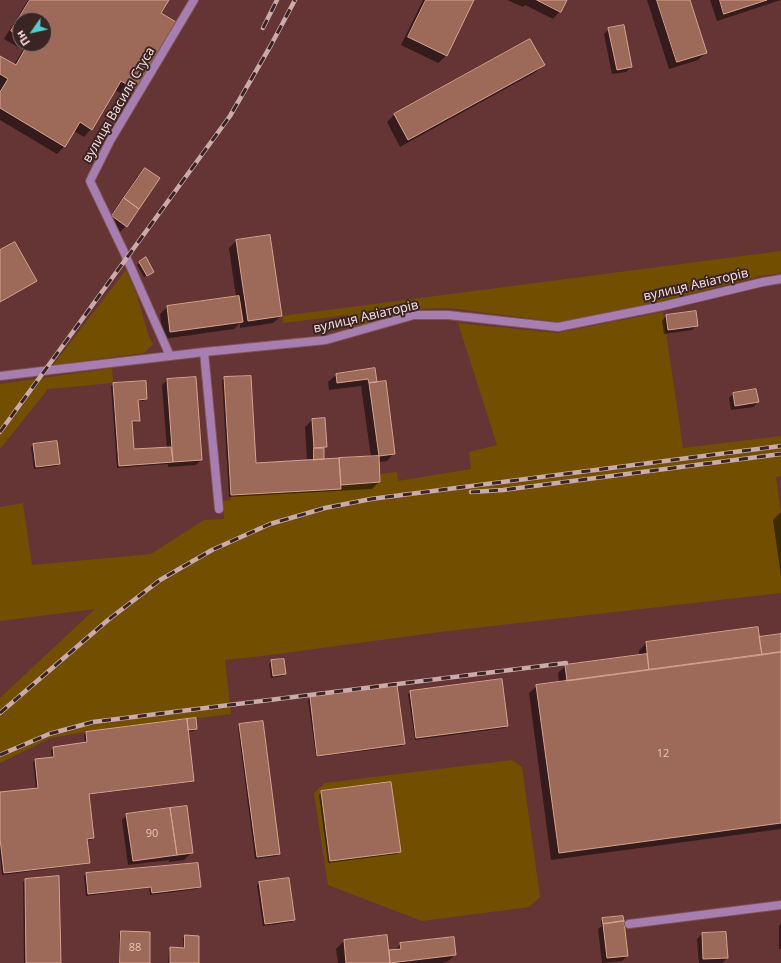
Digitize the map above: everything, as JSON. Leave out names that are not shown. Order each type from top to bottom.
[{"type":"street","name":"вулиця Василя Стуса","points":[[170,356],[90,180],[110,141],[194,0]]},
{"type":"street","name":"вулиця Авіаторів","points":[[0,376],[204,352],[326,340],[414,315],[448,315],[558,327],[663,306],[781,279]]},
{"type":"street","points":[[204,352],[219,509]]},
{"type":"street","points":[[629,924],[781,905]]},
{"type":"shaded area","points":[[781,251],[781,273],[761,276],[662,301],[558,322],[449,308],[411,309],[351,329],[348,315],[283,323],[282,316]]},
{"type":"shaded area","points":[[126,270],[137,295],[148,334],[153,344],[144,353],[53,365]]},
{"type":"shaded area","points":[[663,312],[683,448],[781,436],[781,476],[776,477],[781,516],[781,593],[440,632],[225,660],[231,714],[86,732],[51,738],[0,763],[0,698],[95,609],[0,621],[0,507],[23,503],[32,565],[151,554],[204,520],[224,519],[223,501],[231,500],[231,495],[341,489],[341,485],[380,482],[380,474],[397,472],[398,481],[471,469],[469,452],[497,445],[458,323],[557,333]]},
{"type":"shaded area","points":[[112,368],[113,383],[48,389],[0,449],[0,384]]},
{"type":"shaded area","points":[[512,760],[522,767],[540,897],[529,907],[422,921],[328,885],[314,793],[325,783]]},
{"type":"building","points":[[30,0],[169,0],[161,13],[176,22],[136,90],[121,81],[92,130],[80,122],[65,147],[0,108],[0,92],[8,79],[0,74],[0,56],[16,65],[23,52],[52,52],[52,12],[23,12]]},
{"type":"building","points":[[426,0],[474,0],[447,56],[408,37]]},
{"type":"building","points":[[537,0],[567,0],[561,12]]},
{"type":"building","points":[[657,0],[690,0],[707,53],[677,62]]},
{"type":"building","points":[[720,0],[767,0],[724,14]]},
{"type":"building","points":[[624,25],[632,67],[617,70],[608,28]]},
{"type":"building","points":[[530,39],[545,65],[408,140],[394,114]]},
{"type":"building","points":[[145,168],[160,178],[139,209],[124,198]]},
{"type":"building","points":[[124,198],[139,209],[127,227],[112,216]]},
{"type":"building","points":[[270,235],[282,316],[248,321],[236,240]]},
{"type":"building","points":[[15,242],[37,281],[0,302],[0,250]]},
{"type":"building","points":[[146,257],[154,272],[147,276],[139,262]]},
{"type":"building","points":[[239,296],[243,322],[170,332],[167,306]]},
{"type":"building","points":[[696,311],[698,326],[668,330],[666,315]]},
{"type":"building","points":[[375,368],[377,382],[369,383],[368,379],[337,383],[336,374]]},
{"type":"building","points":[[251,376],[256,463],[339,458],[341,489],[231,495],[224,377]]},
{"type":"building","points":[[196,377],[202,460],[173,462],[167,379]]},
{"type":"building","points":[[146,381],[147,399],[138,400],[140,421],[132,421],[134,449],[171,447],[173,462],[119,466],[113,383]]},
{"type":"building","points":[[386,381],[395,454],[379,456],[369,383]]},
{"type":"building","points":[[756,389],[759,402],[735,406],[733,393]]},
{"type":"building","points":[[325,418],[327,447],[314,448],[312,419]]},
{"type":"building","points":[[57,441],[60,464],[36,467],[33,444]]},
{"type":"building","points":[[314,448],[324,448],[324,459],[314,460]]},
{"type":"building","points":[[379,456],[380,482],[341,485],[339,458]]},
{"type":"building","points":[[758,627],[762,655],[649,670],[646,642]]},
{"type":"building","points":[[781,634],[781,652],[762,655],[759,637]]},
{"type":"building","points":[[781,652],[781,823],[559,853],[536,685]]},
{"type":"building","points":[[647,654],[649,670],[567,681],[565,665]]},
{"type":"building","points":[[284,659],[286,674],[273,676],[271,660]]},
{"type":"building","points":[[502,679],[508,726],[416,738],[410,691]]},
{"type":"building","points":[[397,685],[405,744],[317,756],[310,697]]},
{"type":"building","points":[[196,718],[197,729],[188,730],[187,719]]},
{"type":"building","points":[[187,719],[194,781],[89,794],[94,838],[87,839],[90,863],[4,873],[0,839],[0,792],[38,788],[35,759],[54,757],[53,747],[87,742],[86,732]]},
{"type":"building","points":[[263,721],[280,854],[257,857],[239,724]]},
{"type":"building","points":[[391,782],[401,852],[330,861],[321,791]]},
{"type":"building","points":[[187,806],[193,853],[177,855],[170,808]]},
{"type":"building","points":[[170,808],[177,855],[133,861],[126,814]]},
{"type":"building","points":[[198,863],[201,887],[152,893],[151,887],[88,894],[86,873]]},
{"type":"building","points":[[59,876],[61,963],[26,963],[25,879]]},
{"type":"building","points":[[289,878],[295,920],[265,924],[259,882]]},
{"type":"building","points":[[623,916],[624,921],[603,924],[602,918]]},
{"type":"building","points":[[624,921],[628,956],[607,958],[603,924]]},
{"type":"building","points":[[121,931],[150,932],[150,963],[120,963]]},
{"type":"building","points":[[726,932],[728,958],[703,959],[702,933]]},
{"type":"building","points":[[185,935],[199,936],[199,963],[170,963],[170,947],[184,948]]},
{"type":"building","points":[[387,935],[390,963],[346,963],[344,940]]},
{"type":"building","points":[[454,937],[456,955],[390,963],[389,950],[401,949],[400,943]]},
{"type":"railway","points":[[263,28],[277,0]]},
{"type":"railway","points":[[0,432],[230,116],[295,0]]},
{"type":"railway","points":[[0,713],[108,620],[160,580],[212,550],[270,524],[325,508],[371,499],[781,446]]},
{"type":"railway","points":[[471,492],[503,490],[781,454]]},
{"type":"railway","points":[[0,755],[49,734],[93,722],[566,663]]}]
